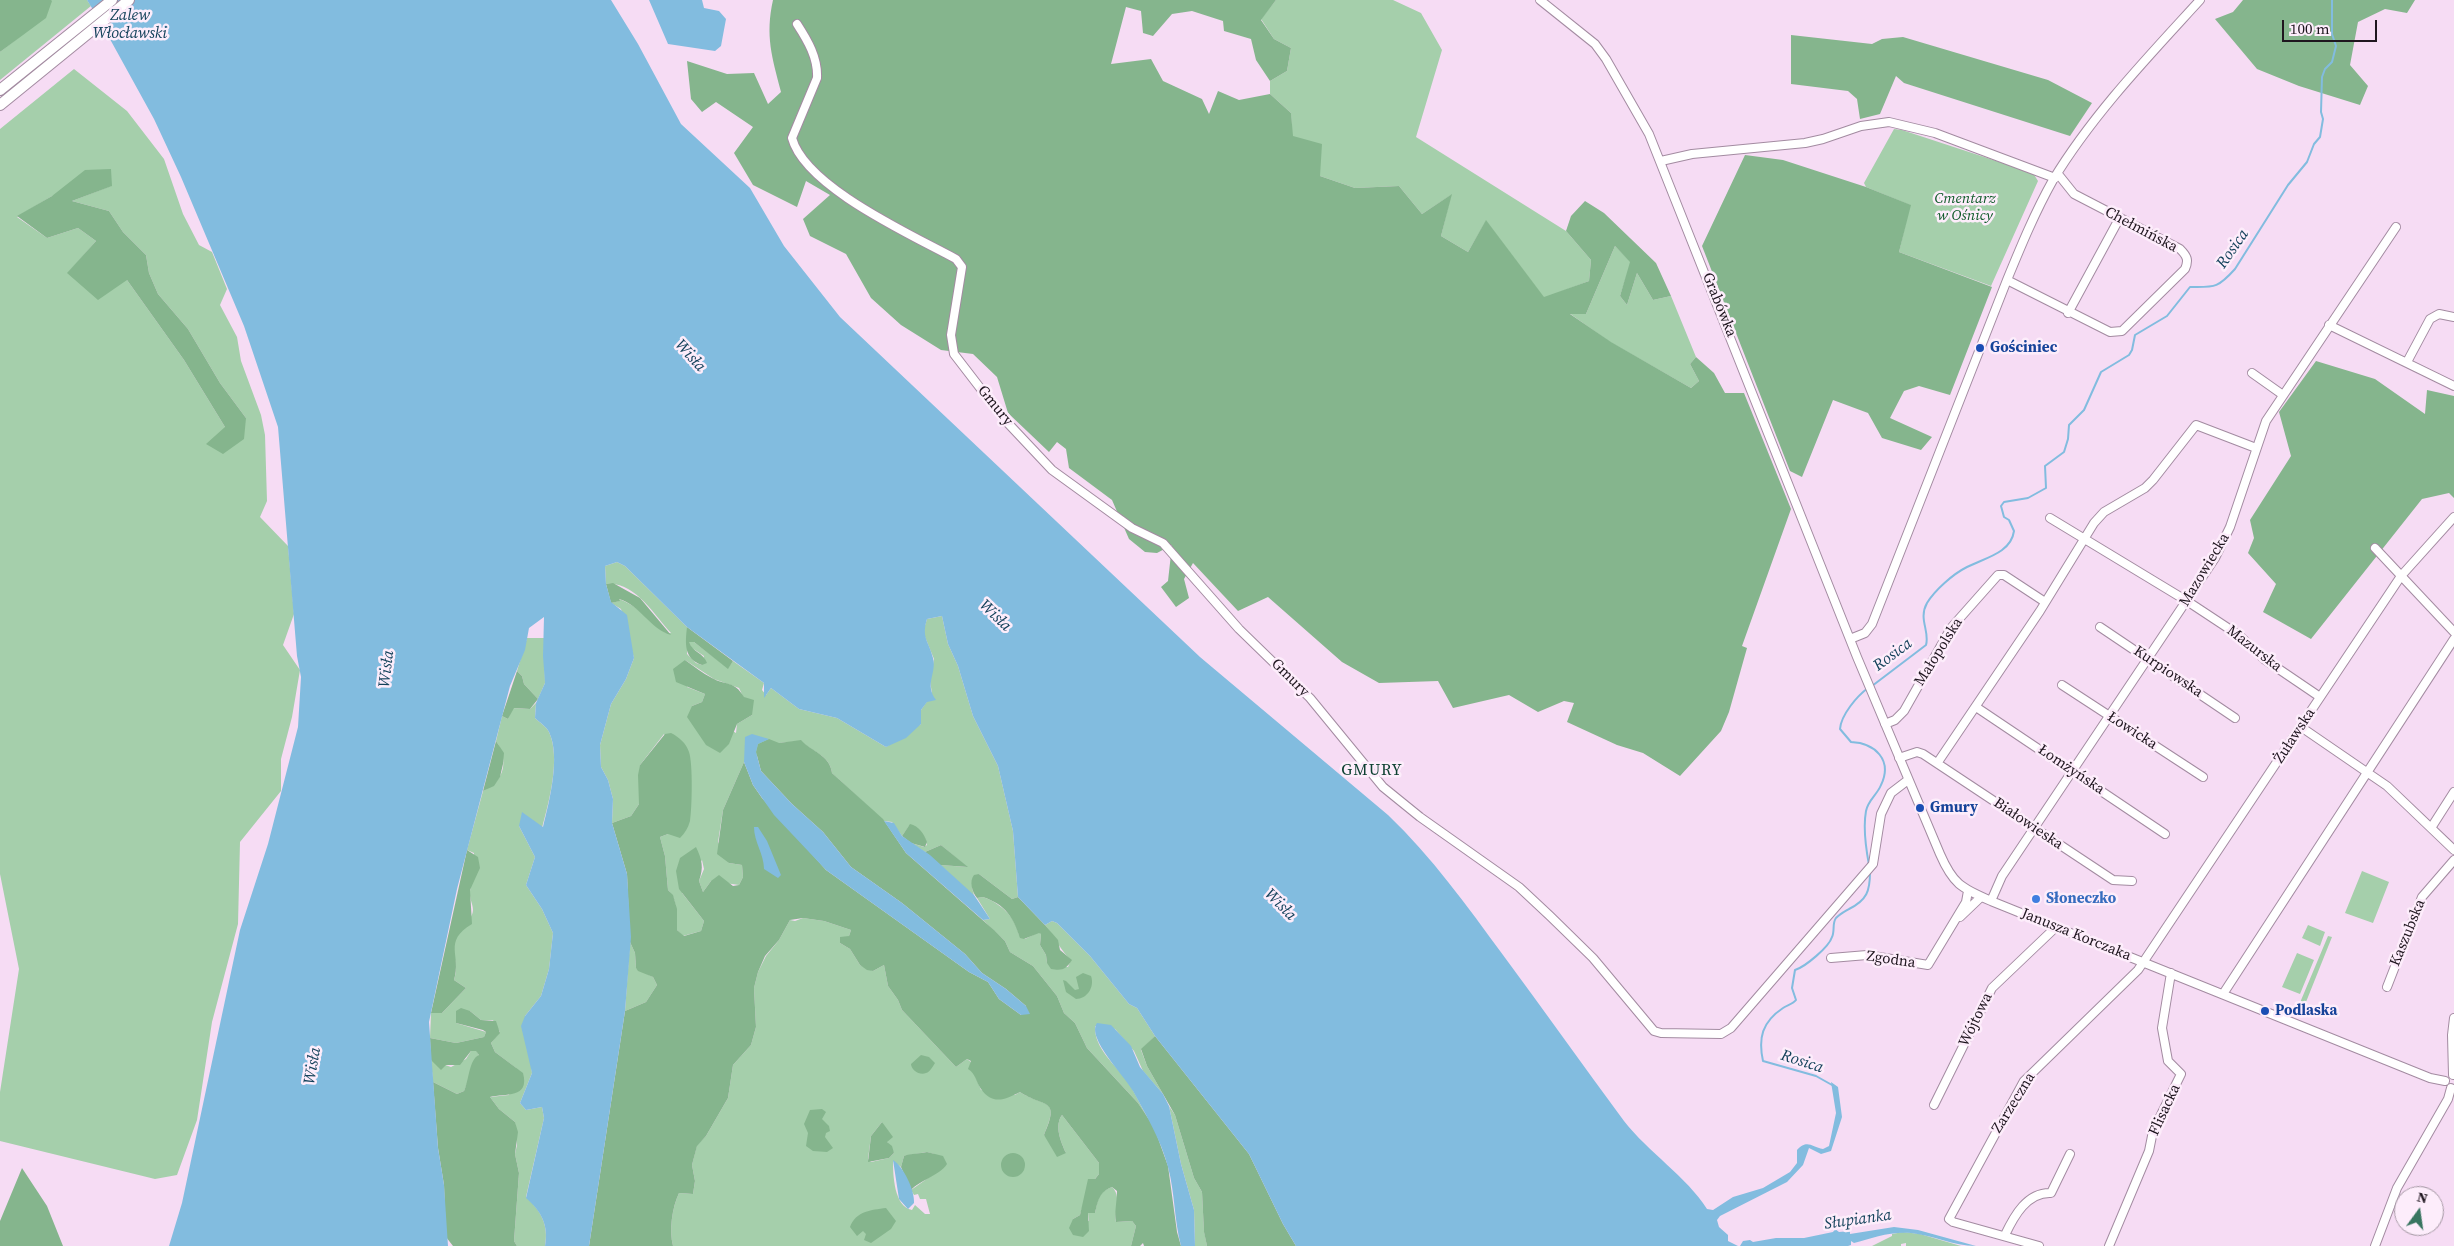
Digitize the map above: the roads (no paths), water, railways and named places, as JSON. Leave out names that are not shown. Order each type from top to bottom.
[{"type":"main road","points":[[0,90],[112,0]]},
{"type":"main road","points":[[0,105],[128,0]]},
{"type":"street","name":"Grabówka","points":[[1540,0],[1591,40],[1599,49],[1624,90],[1661,161],[1850,639]]},
{"type":"street","points":[[1850,639],[1865,633],[1872,624],[2026,232],[2056,176],[2106,106],[2200,0]]},
{"type":"street","name":"Gmury","points":[[797,24],[811,46],[818,70],[815,85],[792,138],[795,147],[812,168],[842,195],[956,259],[962,266],[951,335],[954,354],[1004,419],[1052,470],[1132,528],[1163,543],[1239,629],[1310,698],[1384,787],[1420,817],[1519,888],[1544,910],[1593,958],[1654,1031],[1661,1033],[1721,1034],[1731,1028],[1873,864],[1878,824],[1885,803],[1896,788],[1908,780]]},
{"type":"street","points":[[1661,161],[1692,154],[1812,141],[1861,126],[1889,122],[1935,133],[2056,176]]},
{"type":"street","name":"Chełmińska","points":[[2007,280],[2101,330],[2110,332],[2122,331],[2185,269],[2188,262],[2187,256],[2180,249],[2074,194],[2056,176]]},
{"type":"street","points":[[2068,313],[2119,218]]},
{"type":"street","name":"Mazowiecka","points":[[1991,901],[2002,876],[2074,772],[2225,540],[2266,421],[2396,227]]},
{"type":"street","points":[[2407,362],[2430,319],[2442,314],[2454,317]]},
{"type":"street","points":[[2329,325],[2454,386]]},
{"type":"street","points":[[2252,372],[2283,395]]},
{"type":"street","points":[[1938,762],[2046,602],[2083,539],[2104,512],[2145,488],[2196,426],[2256,448]]},
{"type":"street","name":"Żuławska","points":[[2143,962],[2401,576],[2454,517]]},
{"type":"street","points":[[2050,518],[2187,601]]},
{"type":"street","points":[[2375,548],[2454,632]]},
{"type":"street","name":"Małopolska","points":[[1885,724],[1896,720],[1904,712],[1951,628],[1998,575],[2004,575],[2046,602]]},
{"type":"street","name":"Mazurska","points":[[2187,601],[2240,636],[2264,659],[2320,697]]},
{"type":"street","name":"Kurpiowska","points":[[2100,627],[2235,718]]},
{"type":"street","name":"Janusza Korczaka","points":[[1850,639],[1908,780],[1948,872],[1954,881],[1981,897],[2430,1078],[2445,1081]]},
{"type":"street","points":[[2223,994],[2454,639]]},
{"type":"street","name":"Łowicka","points":[[2062,685],[2203,777]]},
{"type":"street","name":"Łomżyńska","points":[[1976,707],[2165,834]]},
{"type":"street","points":[[2301,727],[2387,786],[2454,850]]},
{"type":"street","name":"Białowieska","points":[[1899,758],[1917,752],[1923,754],[1938,762],[2113,880],[2132,881]]},
{"type":"street","points":[[2431,828],[2454,792]]},
{"type":"street","name":"Kaszubska","points":[[2387,987],[2422,897],[2454,860]]},
{"type":"street","name":"Zgodna","points":[[1831,958],[1867,955],[1928,965],[1966,902],[1968,891]]},
{"type":"street","points":[[1954,922],[1981,897]]},
{"type":"street","name":"Wójtowa","points":[[1934,1105],[1992,988],[2056,927]]},
{"type":"street","name":"Zarzeczna","points":[[2039,1246],[1953,1222],[1949,1219],[2024,1081],[2136,972],[2143,962]]},
{"type":"street","name":"Flisacka","points":[[2109,1246],[2149,1151],[2153,1131],[2181,1074],[2168,1061],[2162,1028],[2171,973]]},
{"type":"street","points":[[2375,1246],[2397,1188],[2451,1098],[2452,1088],[2446,1085],[2445,1081],[2448,1075],[2454,1075],[2452,1041],[2454,1018]]},
{"type":"street","points":[[2005,1235],[2020,1208],[2040,1192],[2050,1193],[2070,1154]]},
{"type":"water","points":[[87,0],[611,0],[638,44],[681,124],[750,188],[784,246],[840,317],[1200,657],[1388,815],[1404,831],[1462,900],[1624,1121],[1689,1186],[1707,1209],[1713,1210],[1733,1197],[1763,1188],[1790,1172],[1797,1163],[1797,1150],[1804,1145],[1807,1144],[1823,1149],[1829,1146],[1836,1113],[1831,1082],[1838,1087],[1842,1117],[1831,1151],[1821,1154],[1809,1148],[1803,1165],[1787,1182],[1720,1216],[1717,1220],[1719,1227],[1728,1235],[1728,1241],[1738,1246],[1296,1246],[1283,1224],[1249,1154],[1155,1036],[1137,1008],[1129,1004],[1090,956],[1057,923],[1052,921],[1045,925],[1018,897],[1013,831],[998,766],[973,716],[958,666],[948,644],[942,616],[927,619],[925,625],[926,639],[934,663],[931,689],[936,700],[927,702],[921,710],[921,724],[906,738],[886,747],[837,718],[799,709],[771,688],[764,698],[764,683],[687,627],[625,566],[617,562],[605,566],[606,584],[611,602],[627,615],[634,658],[626,679],[611,704],[600,745],[601,767],[608,780],[613,799],[612,823],[627,874],[631,937],[625,1011],[589,1246],[545,1246],[546,1231],[543,1219],[526,1198],[544,1118],[542,1107],[526,1110],[520,1103],[532,1073],[521,1026],[525,1016],[541,996],[549,969],[553,933],[542,909],[526,885],[535,857],[519,826],[522,812],[543,827],[553,780],[554,754],[552,742],[548,730],[535,718],[536,703],[545,683],[543,656],[544,617],[529,628],[525,650],[510,686],[457,889],[429,1022],[438,1148],[444,1185],[448,1246],[169,1246],[182,1203],[240,930],[268,844],[298,727],[301,677],[297,656],[278,427],[244,326],[181,177],[154,119]]},
{"type":"water","points":[[649,0],[702,0],[704,8],[719,11],[726,19],[721,46],[715,51],[668,44]]},
{"type":"water","points":[[752,734],[769,739],[758,744],[756,752],[761,771],[792,804],[823,832],[851,867],[902,903],[965,954],[982,973],[1006,989],[1026,1006],[1030,1014],[1021,1015],[999,999],[988,982],[969,972],[826,870],[774,815],[753,785],[744,762],[745,737]]},
{"type":"water","points":[[884,821],[894,823],[902,836],[930,855],[974,895],[990,919],[983,920],[906,853]]},
{"type":"water","points":[[754,827],[758,827],[767,841],[781,875],[778,878],[764,869]]},
{"type":"water","points":[[1097,1023],[1111,1025],[1131,1046],[1140,1067],[1163,1094],[1169,1106],[1181,1164],[1194,1210],[1195,1246],[1181,1246],[1165,1157],[1153,1128],[1129,1084],[1101,1047],[1095,1030]]},
{"type":"water","points":[[893,1160],[905,1174],[913,1192],[914,1203],[908,1209],[899,1199]]},
{"type":"water","points":[[1894,1227],[1918,1230],[1976,1246],[1968,1246],[1919,1234],[1896,1233],[1854,1243],[1851,1241],[1851,1245],[1848,1246],[1740,1246],[1743,1241],[1804,1238],[1833,1232],[1835,1229],[1839,1232],[1850,1231],[1850,1234]]},
{"type":"waterway","name":"Rosica","points":[[1872,686],[1926,645],[1925,609],[1930,598],[1939,588],[1962,570],[1996,554],[2008,545],[2014,531],[2009,520],[2004,517],[2001,506],[2004,502],[2028,498],[2046,488],[2045,466],[2064,452],[2068,439],[2069,425],[2084,410],[2101,372],[2129,355],[2135,335],[2167,316],[2190,287],[2215,286],[2229,276],[2288,185],[2307,162],[2314,144],[2320,137],[2323,119],[2321,112],[2322,77],[2325,69],[2332,62],[2336,46],[2332,34],[2332,0]]},
{"type":"waterway","name":"Rosica","points":[[1868,688],[1850,706],[1843,718],[1840,729],[1851,742],[1868,746],[1880,754],[1885,768],[1881,785],[1869,804],[1865,817],[1869,865]]},
{"type":"waterway","name":"Rosica","points":[[1832,1085],[1816,1076],[1763,1061],[1761,1045],[1763,1031],[1776,1013],[1796,1000],[1792,988],[1795,970],[1810,961],[1830,941],[1836,918],[1864,898],[1868,890],[1870,872]]},
{"type":"place","name":"Gościniec","points":[[1980,348]]},
{"type":"place","name":"Gmury","points":[[1920,808]]},
{"type":"place","name":"Słoneczko","points":[[2036,899]]},
{"type":"place","name":"Podlaska","points":[[2265,1011]]},
{"type":"district","name":"GMURY","points":[[1372,771]]},
{"type":"water label","name":"Zalew Włocławski","points":[[130,25]]},
{"type":"water label","name":"Wisła","points":[[690,356]]},
{"type":"water label","name":"Wisła","points":[[995,616]]},
{"type":"water label","name":"Wisła","points":[[387,669]]},
{"type":"water label","name":"Wisła","points":[[1280,905]]},
{"type":"water label","name":"Wisła","points":[[313,1066]]},
{"type":"water label","name":"Słupianka","points":[[1858,1220]]},
{"type":"park label","name":"Cmentarz w Ośnicy","points":[[1965,208]]}]
